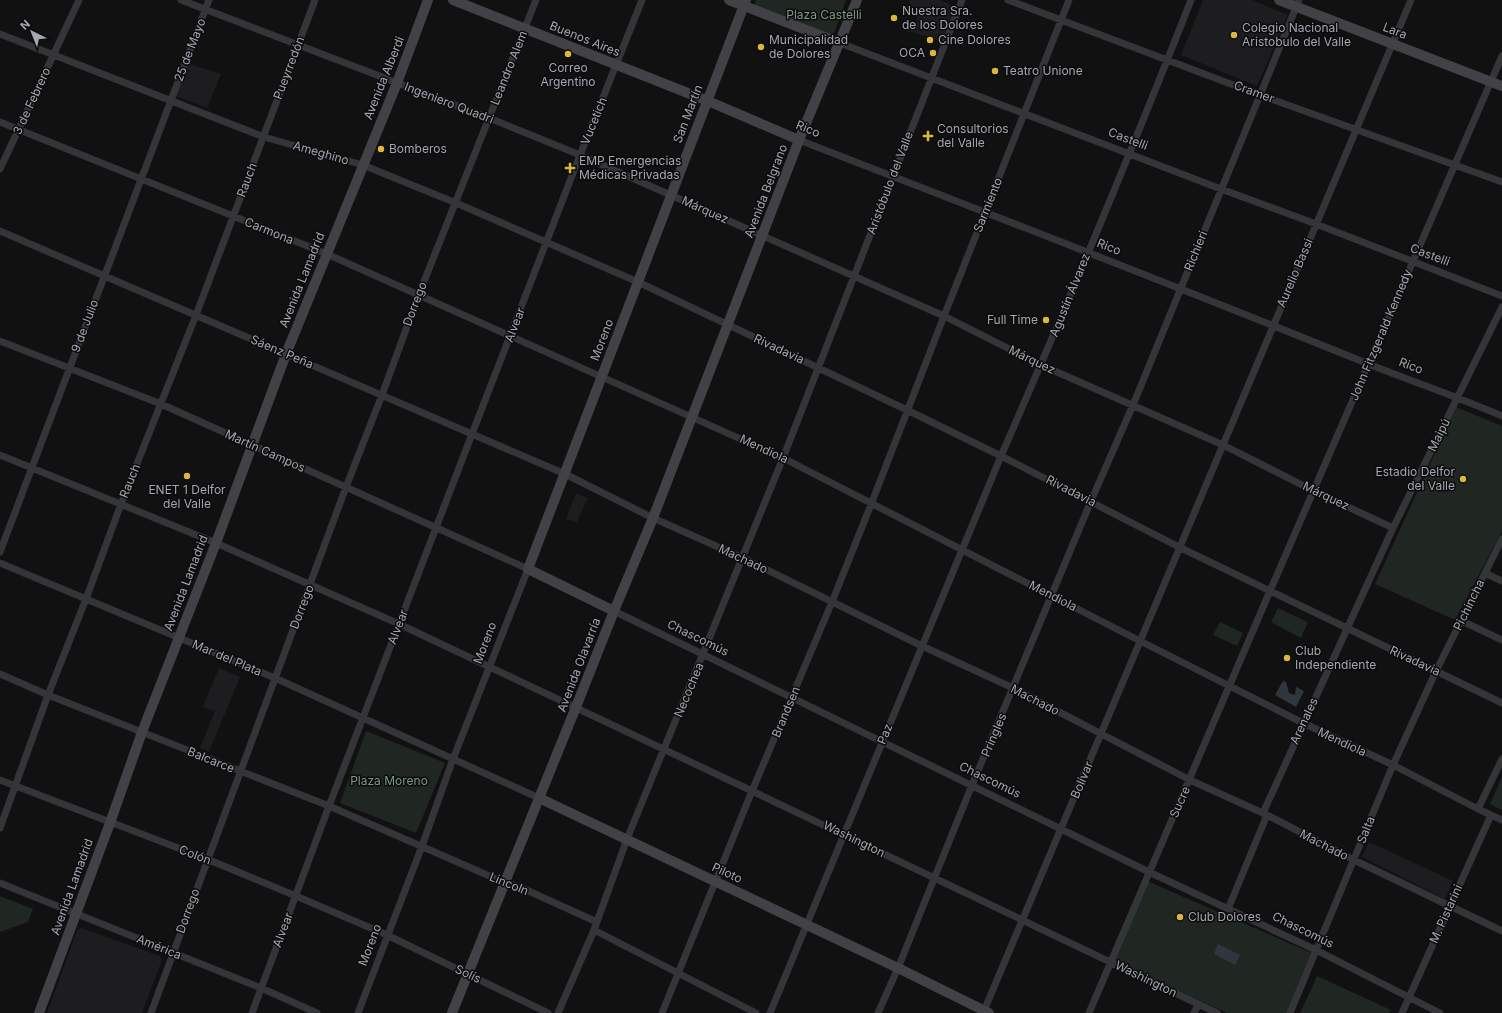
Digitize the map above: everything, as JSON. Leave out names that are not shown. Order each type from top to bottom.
[{"type":"main road","name":"Avenida Alberdi","points":[[363,165],[397,83],[428,0]]},
{"type":"main road","name":"Buenos Aires","points":[[453,0],[708,101]]},
{"type":"main road","name":"Castelli","points":[[729,0],[745,3],[840,42]]},
{"type":"main road","name":"Avenida Belgrano","points":[[728,325],[799,140],[857,0]]},
{"type":"main road","name":"Lara","points":[[1279,0],[1297,3],[1392,44],[1502,86]]},
{"type":"main road","name":"San Martín","points":[[638,282],[670,195],[745,3]]},
{"type":"main road","name":"Rico","points":[[708,101],[799,140]]},
{"type":"main road","name":"Avenida Lamadrid","points":[[39,1013],[142,732],[216,543],[286,354],[363,165]]},
{"type":"main road","name":"Moreno","points":[[528,569],[638,282]]},
{"type":"main road","name":"Avenida Olavarría","points":[[452,1013],[653,518],[728,325]]},
{"type":"main road","name":"Chascomús","points":[[528,569],[614,611]]},
{"type":"main road","name":"Piloto","points":[[539,798],[898,968],[985,1012]]},
{"type":"street","name":"3 de Febrero","points":[[0,169],[79,0]]},
{"type":"street","name":"Ingeniero Quadri","points":[[181,0],[489,118],[580,155],[670,195]]},
{"type":"street","name":"25 de Mayo","points":[[171,101],[210,0]]},
{"type":"street","name":"Pueyrredón","points":[[264,137],[315,0]]},
{"type":"street","name":"Leandro Alem","points":[[456,203],[536,0]]},
{"type":"street","name":"Vucetich","points":[[547,242],[642,0]]},
{"type":"street","name":"Aristóbulo del Valle","points":[[818,367],[962,0]]},
{"type":"street","name":"Cramer","points":[[1008,0],[1260,95],[1502,182]]},
{"type":"street","name":"Sarmiento","points":[[908,410],[1068,0]]},
{"type":"street","name":"Agustín Álvarez","points":[[1001,456],[1041,364],[1192,0]]},
{"type":"street","name":"Aurelio Bassi","points":[[1179,547],[1411,0]]},
{"type":"street","name":"Richieri","points":[[1091,501],[1133,406],[1297,3]]},
{"type":"street","name":"Ameghino","points":[[0,34],[264,137],[363,165],[456,203],[638,282]]},
{"type":"street","name":"Castelli","points":[[840,42],[1502,296]]},
{"type":"street","name":"John Fitzgerald Kennedy","points":[[1270,591],[1502,56]]},
{"type":"street","name":"9 de Julio","points":[[0,552],[171,101]]},
{"type":"street","name":"Carmona","points":[[0,122],[327,254],[602,376]]},
{"type":"street","name":"Rauch","points":[[0,828],[14,786],[86,599],[120,504],[196,315],[264,137]]},
{"type":"street","name":"Rico","points":[[799,140],[1180,288],[1368,364],[1458,397],[1502,416]]},
{"type":"street","name":"Márquez","points":[[670,195],[944,316],[1041,364],[1222,445],[1314,491],[1393,528]]},
{"type":"street","name":"Dorrego","points":[[151,1013],[346,487],[419,294],[456,203]]},
{"type":"street","name":"Sáenz Peña","points":[[0,231],[565,474]]},
{"type":"street","name":"Alvear","points":[[252,1013],[329,806],[547,242]]},
{"type":"street","name":"Rivadavia","points":[[638,282],[908,410],[1091,501],[1179,547],[1502,703]]},
{"type":"street","name":"Maipú","points":[[1347,629],[1393,528],[1502,307]]},
{"type":"street","name":"Martín Campos","points":[[0,341],[161,404],[528,569]]},
{"type":"street","name":"Necochea","points":[[558,1013],[594,930],[627,839],[743,558],[818,367]]},
{"type":"street","name":"Mendiola","points":[[602,376],[783,458],[872,502],[1140,641],[1303,723],[1502,820]]},
{"type":"street","name":"Brandsen","points":[[662,1013],[716,883],[752,791],[832,602],[908,410]]},
{"type":"street","name":"Washington","points":[[0,455],[216,543],[399,624],[1217,1013]]},
{"type":"street","name":"Paz","points":[[770,1013],[1001,456]]},
{"type":"street","name":"Machado","points":[[565,474],[653,518],[743,558],[922,646],[1013,688],[1190,780],[1265,814],[1354,860],[1502,931]]},
{"type":"street","name":"Pringles","points":[[878,1013],[1091,501]]},
{"type":"street","name":"Pichincha","points":[[1436,671],[1502,539]]},
{"type":"street","name":"Bolívar","points":[[985,1012],[1179,547]]},
{"type":"street","name":"Mar del Plata","points":[[0,563],[275,678],[453,759]]},
{"type":"street","name":"Moreno","points":[[358,1013],[422,846],[453,759],[528,569]]},
{"type":"street","points":[[1485,573],[1502,581]]},
{"type":"street","name":"Sucre","points":[[1088,1013],[1190,780],[1270,591]]},
{"type":"street","name":"Chascomús","points":[[614,611],[1149,872],[1316,950],[1440,1013]]},
{"type":"street","points":[[1462,621],[1502,640]]},
{"type":"street","name":"Arenales","points":[[1228,909],[1265,814],[1303,723],[1347,629]]},
{"type":"street","name":"Salta","points":[[1290,1013],[1393,766],[1436,671]]},
{"type":"street","name":"Balcarce","points":[[0,674],[48,695],[329,806],[422,846]]},
{"type":"street","name":"Piloto","points":[[453,759],[539,798]]},
{"type":"street","points":[[1478,809],[1502,759]]},
{"type":"street","name":"Colón","points":[[0,780],[207,859],[387,935]]},
{"type":"street","name":"M. Pistarini","points":[[1402,1013],[1491,815]]},
{"type":"street","name":"Lincoln","points":[[422,846],[596,922]]},
{"type":"street","name":"América","points":[[0,883],[261,988],[317,1013]]},
{"type":"street","points":[[594,930],[756,1013]]},
{"type":"street","name":"Solís","points":[[387,935],[548,1013]]},
{"type":"street","points":[[1194,1013],[1198,1005]]},
{"type":"shaded area","points":[[910,0],[940,0],[955,7],[942,42],[916,33],[907,32],[909,25],[913,25],[917,22],[917,18],[914,13],[916,8],[910,6]]},
{"type":"shaded area","name":"Colegio Nacional Aristobulo del Valle","points":[[1203,0],[1252,0],[1288,15],[1257,86],[1181,55]]},
{"type":"shaded area","points":[[189,64],[221,74],[207,108],[176,96]]},
{"type":"shaded area","points":[[576,493],[588,498],[577,522],[566,519]]},
{"type":"shaded area","points":[[219,668],[240,677],[209,752],[200,748],[215,711],[203,707]]},
{"type":"shaded area","points":[[1283,681],[1286,682],[1289,693],[1295,695],[1296,687],[1304,691],[1296,707],[1275,695]]},
{"type":"shaded area","points":[[1369,842],[1453,881],[1445,899],[1362,857]]},
{"type":"shaded area","points":[[81,928],[160,956],[162,960],[142,1013],[47,1013],[77,930]]},
{"type":"shaded area","points":[[1218,944],[1240,955],[1235,965],[1214,954]]},
{"type":"green space","name":"Plaza Castelli","points":[[756,0],[846,0],[833,36],[754,5]]},
{"type":"green space","name":"Estadio Delfor del Valle","points":[[1456,407],[1502,426],[1502,531],[1455,620],[1375,584]]},
{"type":"green space","points":[[1278,608],[1308,622],[1301,638],[1271,622]]},
{"type":"green space","points":[[1220,622],[1243,633],[1237,646],[1213,635]]},
{"type":"green space","name":"Plaza Moreno","points":[[366,731],[445,763],[416,833],[340,803]]},
{"type":"green space","points":[[1502,777],[1502,810],[1490,804]]},
{"type":"green space","name":"Club Dolores","points":[[1147,881],[1312,953],[1287,1013],[1227,1013],[1112,960]]},
{"type":"green space","points":[[0,896],[33,909],[28,922],[0,932]]},
{"type":"green space","points":[[1317,976],[1391,1010],[1389,1013],[1300,1013]]},
{"type":"place","name":"Nuestra Sra. de los Dolores","points":[[894,18]]},
{"type":"place","name":"Colegio Nacional Aristobulo del Valle","points":[[1234,35]]},
{"type":"place","name":"Cine Dolores","points":[[930,40]]},
{"type":"place","name":"Municipalidad de Dolores","points":[[761,47]]},
{"type":"place","name":"OCA","points":[[933,53]]},
{"type":"place","name":"Correo Argentino","points":[[568,54]]},
{"type":"place","name":"Teatro Unione","points":[[995,71]]},
{"type":"place","name":"Consultorios del Valle","points":[[928,136]]},
{"type":"place","name":"Bomberos","points":[[381,149]]},
{"type":"place","name":"EMP Emergencias Médicas Privadas","points":[[570,168]]},
{"type":"place","name":"Full Time","points":[[1046,320]]},
{"type":"place","name":"ENET 1 Delfor del Valle","points":[[187,476]]},
{"type":"place","name":"Estadio Delfor del Valle","points":[[1463,479]]},
{"type":"place","name":"Club Independiente","points":[[1287,658]]},
{"type":"place","name":"Club Dolores","points":[[1180,917]]}]
